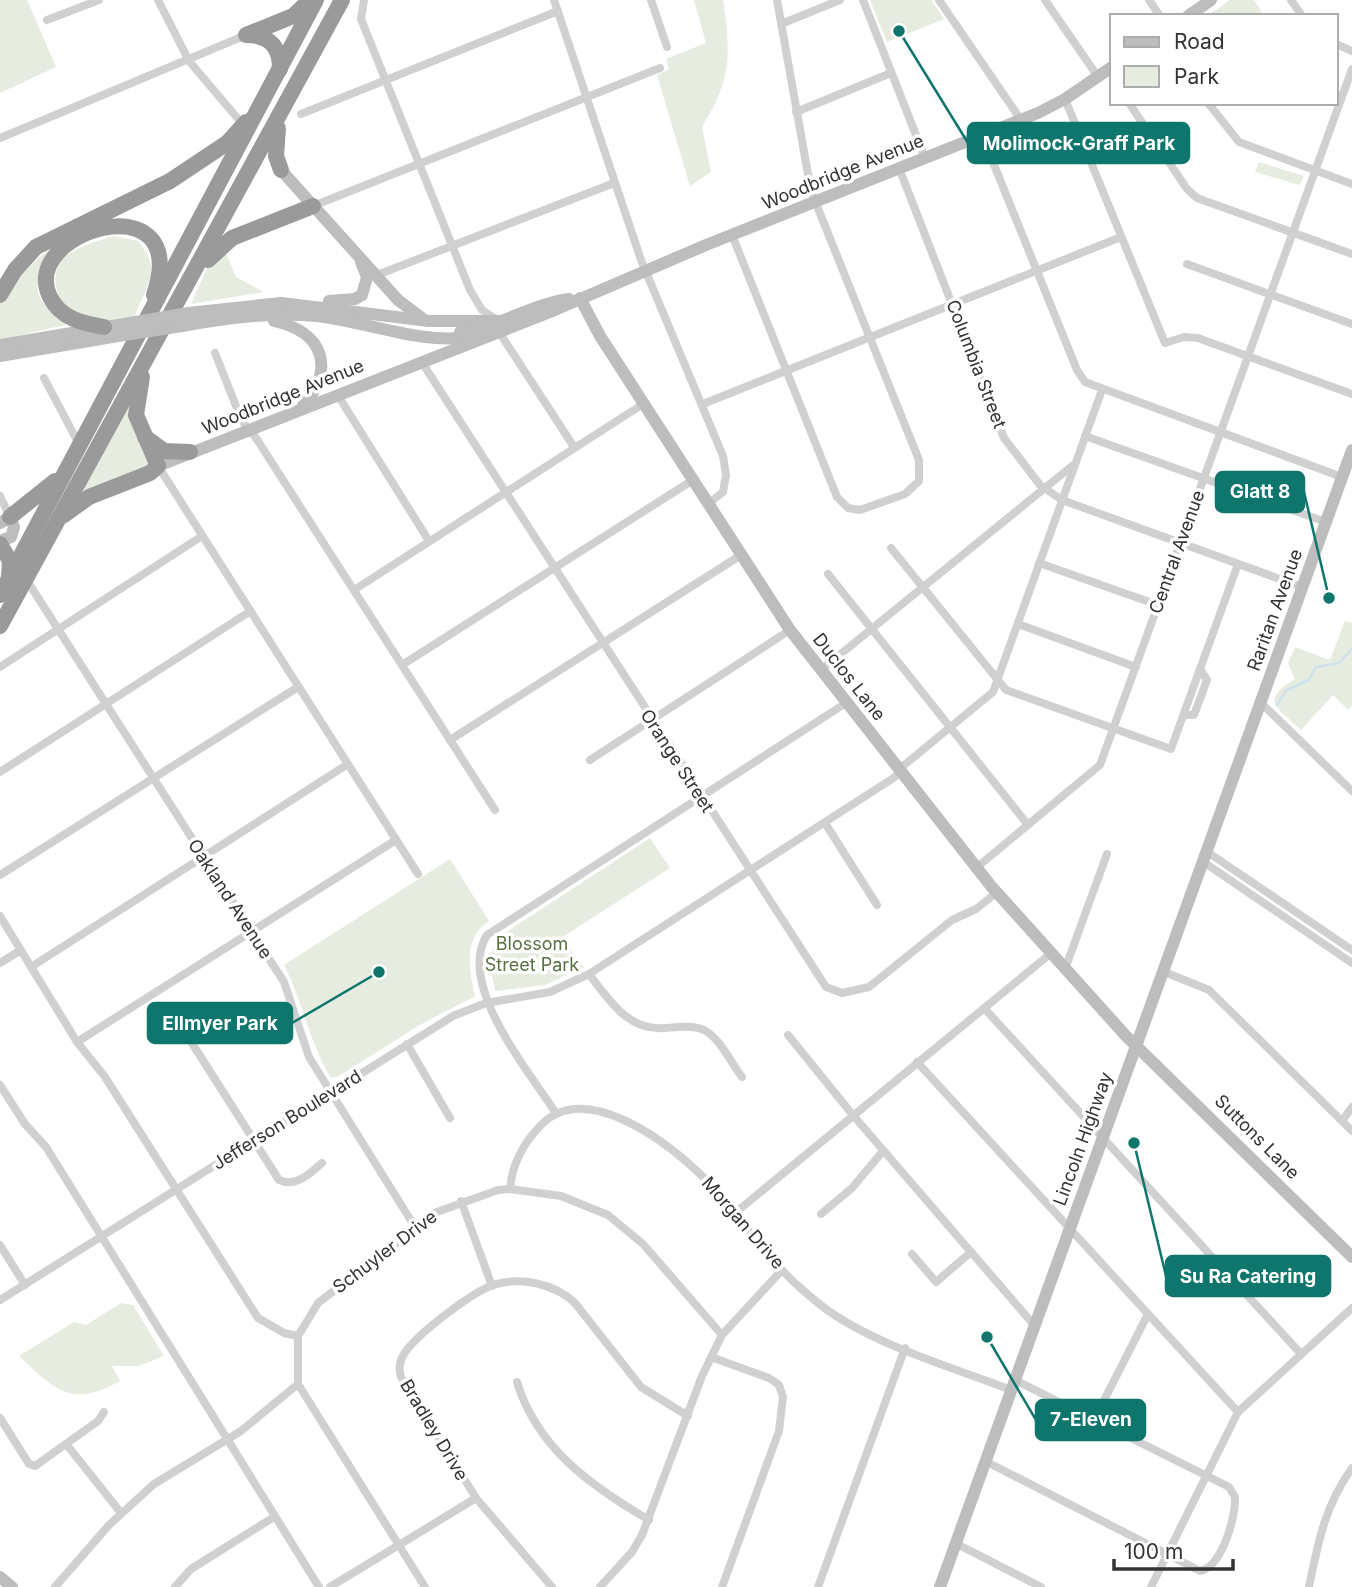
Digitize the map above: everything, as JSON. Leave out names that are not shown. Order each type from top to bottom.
[{"type":"highway","points":[[246,35],[278,25],[293,16],[310,0]]},
{"type":"highway","points":[[132,329],[270,89],[316,0]]},
{"type":"highway","points":[[0,626],[191,281],[342,0]]},
{"type":"highway","points":[[333,17],[358,1]]},
{"type":"highway","points":[[246,35],[260,36],[272,42],[278,53],[280,71]]},
{"type":"highway","points":[[0,295],[7,271],[36,247],[170,181],[227,143],[270,89]]},
{"type":"highway","points":[[281,170],[275,147],[286,103]]},
{"type":"highway","points":[[191,281],[220,247],[232,238],[313,206]]},
{"type":"highway","points":[[0,595],[80,446],[132,329],[159,282],[161,260],[156,246],[146,234],[121,225],[65,244],[52,258],[47,273],[48,292],[59,309],[82,323],[104,327]]},
{"type":"highway","points":[[57,521],[89,497],[149,473],[158,466],[136,415],[146,360]]},
{"type":"highway","points":[[144,435],[164,451],[190,452]]},
{"type":"highway","points":[[5,520],[41,495],[69,467]]},
{"type":"highway","points":[[0,542],[10,561],[9,577]]},
{"type":"main road","points":[[1191,14],[1211,0]]},
{"type":"main road","name":"Woodbridge Avenue","points":[[158,466],[421,361],[550,302],[580,298],[1021,120],[1065,99],[1107,74]]},
{"type":"main road","points":[[281,170],[356,256],[405,307],[429,321]]},
{"type":"main road","points":[[0,356],[132,329],[188,313],[359,297],[367,277],[356,256]]},
{"type":"main road","name":"Duclos Lane","points":[[580,298],[600,336],[643,404],[790,630],[996,893],[1136,1044]]},
{"type":"main road","points":[[281,303],[429,321],[499,326]]},
{"type":"main road","points":[[253,316],[286,324],[300,331],[312,342],[337,394]]},
{"type":"main road","points":[[0,345],[104,327],[132,329],[182,326],[253,316],[313,316],[438,339]]},
{"type":"main road","points":[[421,361],[438,339],[450,334],[499,326]]},
{"type":"main road","points":[[300,408],[318,386],[323,366]]},
{"type":"main road","name":"Raritan Avenue","points":[[1260,702],[1352,451]]},
{"type":"main road","points":[[0,542],[14,532],[5,520]]},
{"type":"main road","name":"Lincoln Highway","points":[[940,1587],[1260,702]]},
{"type":"main road","name":"Suttons Lane","points":[[1136,1044],[1352,1256]]},
{"type":"main road","points":[[0,1578],[12,1587]]},
{"type":"street","points":[[47,20],[99,0]]},
{"type":"street","points":[[158,0],[189,61],[239,120]]},
{"type":"street","points":[[554,0],[614,183],[723,456],[726,475],[723,492],[708,504]]},
{"type":"street","points":[[651,0],[667,47]]},
{"type":"street","points":[[732,235],[842,504],[860,510],[887,501],[916,486],[920,467],[815,202],[777,0]]},
{"type":"street","points":[[782,24],[840,0]]},
{"type":"street","points":[[863,0],[925,158]]},
{"type":"street","points":[[939,0],[1021,120]]},
{"type":"street","points":[[1045,0],[1107,74]]},
{"type":"street","points":[[358,1],[362,19],[476,302],[499,326],[574,447]]},
{"type":"street","points":[[300,114],[558,11]]},
{"type":"street","points":[[0,138],[246,35]]},
{"type":"street","points":[[313,206],[660,68]]},
{"type":"street","name":"Central Avenue","points":[[976,868],[1097,770],[1114,730],[1352,69]]},
{"type":"street","points":[[796,111],[891,73]]},
{"type":"street","points":[[1065,99],[1165,343],[1191,337],[1352,394]]},
{"type":"street","points":[[1130,105],[1191,193],[1352,254]]},
{"type":"street","points":[[1210,105],[1239,142],[1352,184]]},
{"type":"street","points":[[982,135],[1081,377],[1090,386],[1342,477]]},
{"type":"street","name":"Columbia Street","points":[[899,168],[954,304],[1001,433],[1045,490],[1062,500],[1302,587]]},
{"type":"street","points":[[377,275],[614,183]]},
{"type":"street","points":[[703,404],[1121,237]]},
{"type":"street","points":[[1187,264],[1352,324]]},
{"type":"street","points":[[215,353],[242,421],[495,810]]},
{"type":"street","name":"Orange Street","points":[[421,361],[748,871],[826,987],[842,993],[869,987],[952,920],[976,909],[996,893]]},
{"type":"street","points":[[44,378],[80,446]]},
{"type":"street","points":[[998,681],[1102,390]]},
{"type":"street","points":[[337,394],[429,541]]},
{"type":"street","points":[[354,590],[643,404]]},
{"type":"street","points":[[1086,436],[1326,522]]},
{"type":"street","points":[[821,670],[1045,490],[1076,462]]},
{"type":"street","points":[[158,466],[418,874]]},
{"type":"street","points":[[402,665],[692,480]]},
{"type":"street","points":[[0,496],[5,520]]},
{"type":"street","points":[[0,667],[202,536]]},
{"type":"street","points":[[891,548],[1006,690],[1171,749],[1238,564]]},
{"type":"street","points":[[450,740],[741,555]]},
{"type":"street","points":[[1039,563],[1158,605]]},
{"type":"street","points":[[828,574],[1028,825]]},
{"type":"street","name":"Oakland Avenue","points":[[26,579],[284,982],[309,1058],[415,1227]]},
{"type":"street","points":[[0,772],[249,612]]},
{"type":"street","points":[[1018,624],[1136,667]]},
{"type":"street","points":[[590,760],[790,630]]},
{"type":"street","name":"Jefferson Boulevard","points":[[0,1300],[453,1016],[486,1003],[550,992],[589,974],[895,777],[950,727],[992,694],[998,681]]},
{"type":"street","points":[[0,876],[298,687]]},
{"type":"street","points":[[1260,702],[1352,791]]},
{"type":"street","points":[[510,1189],[515,1166],[528,1139],[555,1112],[486,1003],[478,958],[483,942],[493,928],[846,703]]},
{"type":"street","points":[[31,967],[348,764]]},
{"type":"street","points":[[825,822],[877,905]]},
{"type":"street","points":[[77,1042],[396,840]]},
{"type":"street","points":[[1065,969],[1107,854]]},
{"type":"street","points":[[1204,856],[1352,950]]},
{"type":"street","points":[[1204,856],[1352,963]]},
{"type":"street","points":[[1291,921],[1297,913]]},
{"type":"street","points":[[0,916],[77,1042],[105,1077],[258,1318],[284,1333],[298,1335],[298,1384],[425,1587]]},
{"type":"street","points":[[0,963],[21,950]]},
{"type":"street","points":[[734,1213],[1050,954]]},
{"type":"street","points":[[1163,971],[1209,990],[1352,1131]]},
{"type":"street","points":[[589,974],[614,1006],[635,1024],[650,1029],[684,1027],[704,1030],[716,1041],[742,1077]]},
{"type":"street","points":[[984,1008],[1301,1354]]},
{"type":"street","points":[[183,1029],[282,1182],[303,1178],[323,1163]]},
{"type":"street","points":[[788,1035],[883,1151],[1034,1325]]},
{"type":"street","points":[[407,1044],[450,1118]]},
{"type":"street","points":[[916,1062],[1238,1412]]},
{"type":"street","points":[[0,1085],[25,1124],[46,1147],[319,1587]]},
{"type":"street","points":[[1342,1121],[1352,1107]]},
{"type":"street","name":"Morgan Drive","points":[[555,1112],[598,1109],[636,1127],[700,1173],[782,1270],[844,1321],[905,1348],[1013,1385],[1094,1420],[1229,1487],[1235,1497],[1227,1537],[1213,1562],[1202,1571],[1168,1554]]},
{"type":"street","points":[[821,1214],[852,1188],[883,1151]]},
{"type":"street","name":"Schuyler Drive","points":[[298,1335],[318,1303],[415,1227],[461,1201],[510,1189],[561,1196],[608,1215],[643,1244],[722,1335]]},
{"type":"street","points":[[461,1201],[492,1286]]},
{"type":"street","points":[[0,1245],[24,1285]]},
{"type":"street","points":[[912,1254],[936,1282],[971,1252]]},
{"type":"street","points":[[600,1587],[632,1552],[649,1520],[711,1357],[722,1335],[782,1270]]},
{"type":"street","name":"Bradley Drive","points":[[552,1587],[476,1498],[399,1370],[404,1353],[464,1303],[492,1286],[524,1281],[542,1285],[568,1297],[641,1387],[688,1416]]},
{"type":"street","points":[[1151,1587],[1238,1412],[1352,1308]]},
{"type":"street","points":[[1094,1420],[1148,1314]]},
{"type":"street","points":[[818,1587],[905,1348]]},
{"type":"street","points":[[711,1357],[769,1378],[779,1385],[784,1413],[722,1587]]},
{"type":"street","points":[[517,1382],[521,1396],[548,1443],[565,1462],[602,1493],[649,1520]]},
{"type":"street","points":[[55,1587],[121,1513],[154,1484],[241,1431],[298,1384]]},
{"type":"street","points":[[0,1418],[29,1464],[40,1465],[103,1417],[104,1412]]},
{"type":"street","points":[[66,1445],[121,1513]]},
{"type":"street","points":[[985,1461],[1168,1554]]},
{"type":"street","points":[[1309,1587],[1320,1532],[1330,1502],[1352,1468]]},
{"type":"street","points":[[330,1587],[476,1498]]},
{"type":"street","points":[[175,1587],[191,1569],[274,1517]]},
{"type":"street","points":[[956,1543],[1041,1587]]},
{"type":"green space","points":[[0,0],[27,0],[56,67],[0,93]]},
{"type":"green space","points":[[694,0],[723,0],[728,52],[724,80],[702,127],[711,172],[690,186],[657,75],[669,69],[666,59],[706,43]]},
{"type":"green space","points":[[870,0],[931,0],[944,19],[887,42]]},
{"type":"green space","points":[[1230,0],[1254,0],[1263,14],[1212,14]]},
{"type":"green space","points":[[1259,162],[1304,176],[1300,185],[1255,172]]},
{"type":"green space","points":[[113,236],[138,241],[150,262],[150,281],[134,320],[102,324],[62,305],[56,275],[65,257],[86,245]]},
{"type":"green space","points":[[48,250],[39,275],[38,293],[47,307],[69,324],[0,340],[0,304],[22,273]]},
{"type":"green space","points":[[225,251],[236,277],[264,292],[191,304],[209,264]]},
{"type":"green space","points":[[131,402],[153,465],[87,493],[84,488]]},
{"type":"green space","points":[[1345,621],[1352,623],[1352,706],[1348,710],[1333,695],[1301,730],[1279,710],[1275,699],[1277,693],[1295,679],[1288,664],[1295,647],[1330,660]]},
{"type":"green space","name":"Blossom Street Park","points":[[650,838],[670,868],[561,938],[584,967],[545,985],[495,991],[489,959],[499,937]]},
{"type":"green space","points":[[450,859],[489,921],[480,928],[471,946],[470,965],[475,996],[418,1026],[339,1076],[331,1078],[317,1050],[284,965]]},
{"type":"green space","points":[[121,1303],[133,1305],[164,1356],[139,1366],[112,1366],[120,1381],[88,1394],[76,1394],[54,1386],[19,1356],[74,1322],[86,1325]]},
{"type":"waterway","points":[[1277,705],[1287,690],[1309,680],[1316,667],[1339,663],[1352,649]]},
{"type":"place","name":"Molimock-Graff Park","points":[[899,31]]},
{"type":"place","name":"Glatt 8","points":[[1329,598]]},
{"type":"place","name":"Ellmyer Park","points":[[379,972]]},
{"type":"place","name":"Su Ra Catering","points":[[1134,1143]]},
{"type":"place","name":"7-Eleven","points":[[987,1337]]}]
